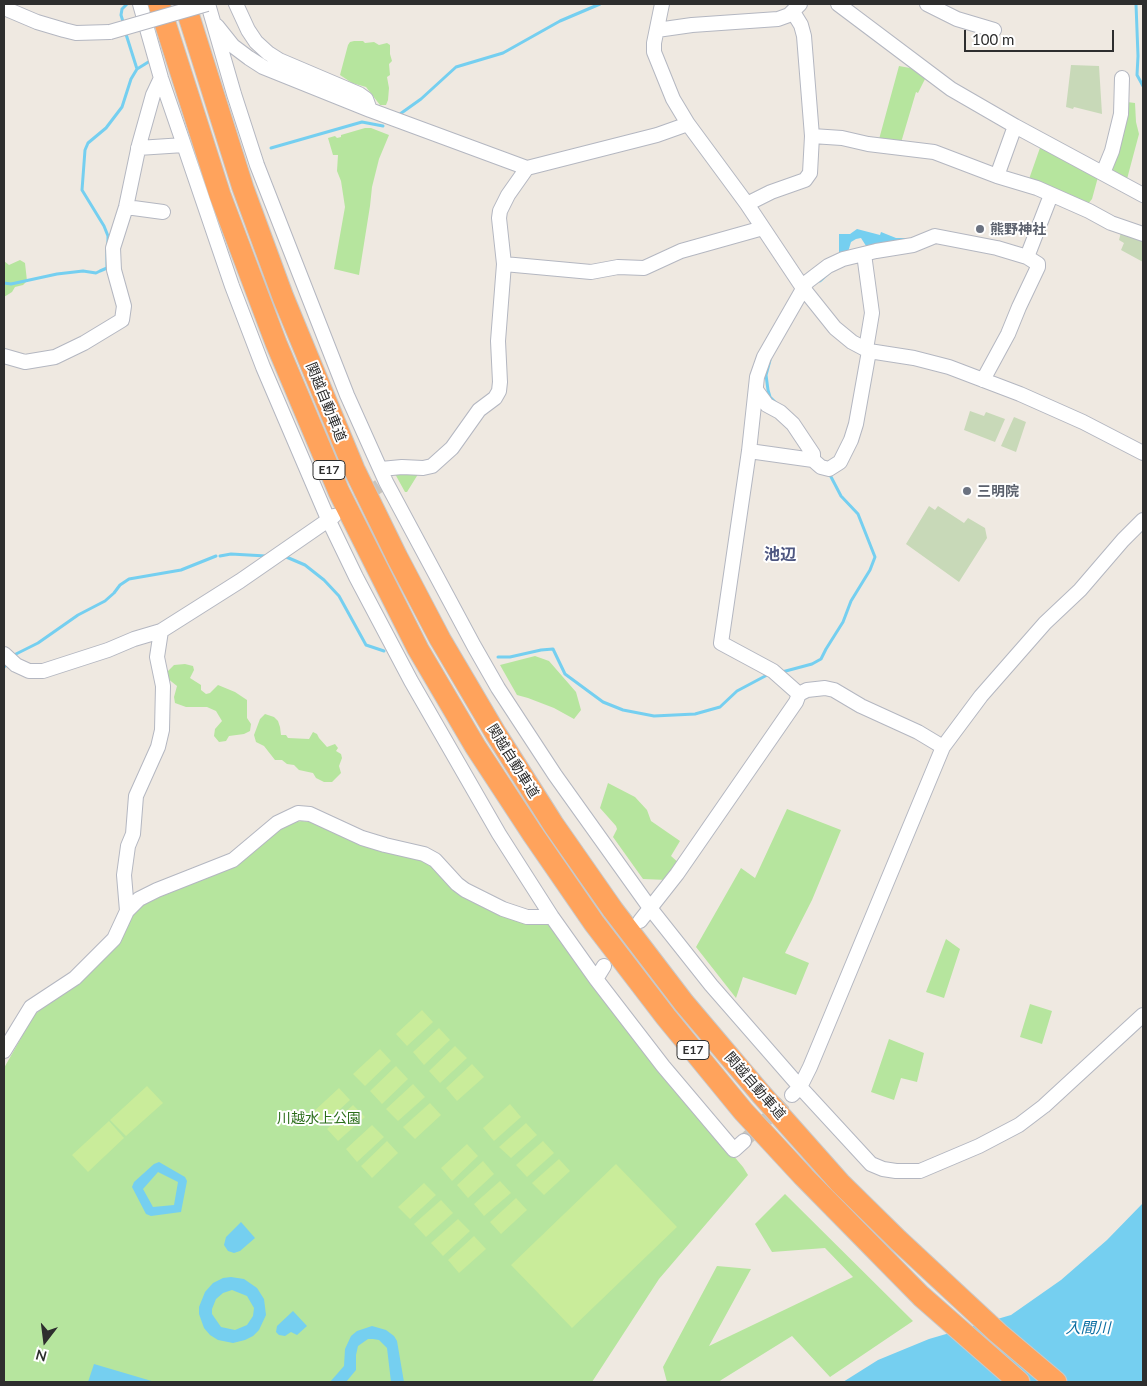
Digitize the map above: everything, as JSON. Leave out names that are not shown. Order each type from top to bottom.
[{"type":"highway","name":"関越自動車道","points":[[159,4],[220,195],[276,343],[339,492],[418,649],[480,754],[594,923],[666,1017],[743,1111],[921,1296],[1018,1382]]},
{"type":"highway","name":"関越自動車道","points":[[185,4],[243,188],[283,297],[354,469],[397,558],[440,639],[496,734],[553,824],[613,910],[684,1002],[761,1094],[840,1183],[947,1287],[1056,1382]]},
{"type":"street","points":[[140,4],[161,78],[235,295],[291,435],[331,518],[356,577],[410,681],[470,786],[552,917],[596,979],[663,1066],[734,1150],[744,1141]]},
{"type":"street","points":[[4,8],[37,22],[64,30],[76,33],[92,33],[110,32],[207,4],[234,94],[261,174],[382,479],[469,638],[498,688],[585,820],[650,908],[796,1091],[871,1164],[883,1169],[896,1171],[920,1171],[980,1146],[1019,1125],[1044,1106],[1143,1015]]},
{"type":"street","points":[[236,4],[248,30],[256,42],[268,53],[279,60],[359,94],[366,99],[370,110]]},
{"type":"street","points":[[662,4],[654,43],[656,58],[673,99],[688,124],[763,228],[803,288],[835,328],[852,342],[867,350],[931,362],[1020,394],[1074,418],[1143,453]]},
{"type":"street","points":[[838,4],[951,89],[1143,196]]},
{"type":"street","points":[[927,4],[957,19],[994,30]]},
{"type":"street","points":[[657,30],[692,25],[778,18],[789,15],[797,8],[804,36],[812,136],[810,173],[805,180],[771,192],[746,204]]},
{"type":"street","points":[[213,22],[233,46],[263,67],[370,110],[527,168],[657,135],[688,124]]},
{"type":"street","points":[[4,356],[25,362],[55,357],[84,343],[122,320],[124,306],[114,270],[113,248],[126,207],[138,148],[153,95],[161,78]]},
{"type":"street","points":[[1103,173],[1114,146],[1121,114],[1122,78]]},
{"type":"street","points":[[997,176],[1015,126]]},
{"type":"street","points":[[812,136],[842,138],[868,144],[934,152],[997,176],[1028,185],[1111,223],[1143,234]]},
{"type":"street","points":[[138,148],[184,145]]},
{"type":"street","points":[[382,479],[402,467],[423,468],[432,466],[452,448],[479,410],[498,395],[500,382],[498,341],[504,264],[499,218],[500,211],[508,195],[527,168]]},
{"type":"street","points":[[1027,257],[1051,195]]},
{"type":"street","points":[[126,207],[163,212]]},
{"type":"street","points":[[504,264],[591,272],[618,267],[644,268],[681,250],[763,228]]},
{"type":"street","points":[[799,694],[775,673],[721,643],[749,451],[757,377],[764,357],[803,288],[814,275],[843,259],[913,245],[935,236],[996,248],[1027,257],[1038,264],[1038,267],[1008,334],[983,380]]},
{"type":"street","points":[[749,451],[813,460],[821,467],[828,469],[840,462],[844,456],[856,424],[872,319],[864,254]]},
{"type":"street","points":[[756,390],[767,405],[780,412],[793,424],[813,454],[813,460]]},
{"type":"street","points":[[4,654],[16,665],[29,671],[43,671],[160,631],[240,581],[331,518]]},
{"type":"street","points":[[796,1091],[810,1067],[943,747],[981,696],[1039,630],[1080,590],[1143,520]]},
{"type":"street","points":[[127,911],[124,875],[128,846],[133,834],[136,796],[158,747],[162,730],[162,686],[157,657],[160,631]]},
{"type":"street","points":[[640,921],[677,874],[796,702],[799,694],[807,690],[824,688],[834,690],[862,706],[918,732],[943,747]]},
{"type":"street","points":[[4,1051],[31,1007],[75,978],[114,939],[127,911],[139,899],[233,860],[277,824],[298,813],[310,814],[362,838],[424,854],[435,860],[456,884],[503,909],[527,917],[552,917]]},
{"type":"street","points":[[596,979],[604,966]]},
{"type":"green space","points":[[354,41],[374,42],[379,45],[387,43],[390,45],[392,61],[389,64],[390,75],[387,77],[389,88],[386,105],[380,105],[366,87],[352,83],[340,75],[348,45]]},
{"type":"green space","points":[[1071,65],[1099,66],[1102,114],[1074,107],[1073,109],[1066,107]]},
{"type":"green space","points":[[899,66],[910,68],[926,77],[918,93],[916,92],[900,146],[878,143]]},
{"type":"green space","points":[[1127,102],[1135,103],[1139,134],[1127,179],[1110,169]]},
{"type":"green space","points":[[371,128],[389,135],[379,159],[372,187],[359,275],[334,269],[345,207],[341,181],[337,171],[338,155],[333,155],[328,138],[341,137],[341,135]]},
{"type":"green space","points":[[1041,145],[1098,177],[1092,199],[1087,205],[1028,182]]},
{"type":"green space","points":[[1122,228],[1143,236],[1143,262],[1121,250],[1124,243],[1119,240]]},
{"type":"green space","points":[[20,260],[25,263],[27,281],[23,285],[15,287],[12,292],[4,297],[4,261],[9,265]]},
{"type":"green space","points":[[970,411],[984,416],[986,412],[1005,419],[995,442],[964,430]]},
{"type":"green space","points":[[1014,417],[1026,422],[1016,452],[1001,446]]},
{"type":"green space","points":[[420,471],[407,492],[405,492],[394,472]]},
{"type":"green space","points":[[929,506],[935,510],[938,506],[964,523],[968,518],[985,528],[987,538],[959,582],[906,544]]},
{"type":"green space","points":[[535,656],[549,661],[576,692],[581,710],[574,719],[554,708],[517,695],[500,665]]},
{"type":"green space","points":[[185,664],[193,666],[194,670],[190,678],[201,685],[201,690],[206,694],[210,693],[218,685],[235,692],[247,700],[247,718],[251,724],[250,731],[244,734],[229,736],[226,741],[219,742],[214,736],[215,729],[222,721],[216,711],[207,707],[186,707],[175,703],[174,697],[177,686],[167,678],[167,672],[174,665]]},
{"type":"green space","points":[[265,714],[274,717],[278,721],[281,735],[286,735],[288,738],[309,739],[313,732],[317,734],[327,747],[335,744],[338,748],[336,751],[341,754],[342,758],[339,766],[341,773],[332,782],[324,782],[316,778],[313,773],[299,770],[294,765],[287,764],[282,760],[275,760],[264,746],[256,742],[254,735],[260,719]]},
{"type":"green space","points":[[608,783],[635,797],[647,810],[651,821],[680,841],[671,856],[680,864],[667,880],[643,879],[613,837],[617,829],[616,826],[600,808]]},
{"type":"green space","points":[[787,809],[841,830],[812,900],[785,953],[809,963],[796,995],[743,977],[736,998],[696,947],[741,868],[755,878]]},
{"type":"green space","name":"川越水上公園","points":[[294,822],[310,822],[428,862],[444,879],[553,925],[671,1082],[748,1175],[659,1279],[592,1382],[4,1382],[4,1068],[34,1015],[148,900],[229,868],[274,832]]},
{"type":"green space","points":[[946,939],[960,949],[944,998],[926,992]]},
{"type":"green space","points":[[1030,1004],[1052,1011],[1042,1044],[1020,1037]]},
{"type":"green space","points":[[422,1010],[433,1022],[407,1046],[396,1034]]},
{"type":"green space","points":[[439,1028],[450,1040],[424,1065],[413,1052]]},
{"type":"green space","points":[[889,1039],[924,1053],[917,1082],[901,1078],[894,1100],[871,1092]]},
{"type":"green space","points":[[455,1046],[467,1058],[440,1083],[429,1071]]},
{"type":"green space","points":[[380,1049],[391,1061],[365,1086],[353,1074]]},
{"type":"green space","points":[[472,1064],[484,1077],[457,1101],[446,1088]]},
{"type":"green space","points":[[396,1066],[408,1079],[382,1104],[370,1091]]},
{"type":"green space","points":[[413,1084],[425,1097],[398,1121],[386,1109]]},
{"type":"green space","points":[[147,1086],[163,1103],[126,1136],[110,1120]]},
{"type":"green space","points":[[339,1088],[350,1100],[323,1125],[312,1113]]},
{"type":"green space","points":[[430,1103],[441,1115],[415,1139],[403,1127]]},
{"type":"green space","points":[[510,1104],[521,1117],[494,1141],[483,1128]]},
{"type":"green space","points":[[353,1105],[365,1117],[338,1141],[327,1129]]},
{"type":"green space","points":[[109,1121],[124,1138],[88,1172],[72,1155]]},
{"type":"green space","points":[[526,1123],[537,1135],[511,1158],[499,1147]]},
{"type":"green space","points":[[372,1125],[384,1137],[357,1162],[346,1149]]},
{"type":"green space","points":[[387,1141],[398,1153],[372,1178],[361,1166]]},
{"type":"green space","points":[[543,1141],[554,1153],[527,1177],[516,1165]]},
{"type":"green space","points":[[467,1144],[478,1156],[452,1181],[441,1168]]},
{"type":"green space","points":[[559,1159],[570,1171],[544,1195],[532,1183]]},
{"type":"green space","points":[[483,1161],[494,1174],[468,1198],[457,1185]]},
{"type":"green space","points":[[616,1164],[677,1227],[572,1328],[511,1265]]},
{"type":"green space","points":[[500,1181],[511,1193],[484,1216],[474,1204]]},
{"type":"green space","points":[[424,1183],[436,1195],[410,1219],[398,1207]]},
{"type":"green space","points":[[785,1194],[913,1321],[830,1377],[792,1336],[718,1382],[667,1382],[663,1367],[717,1266],[751,1269],[709,1346],[853,1277],[825,1248],[772,1252],[755,1224]]},
{"type":"green space","points":[[516,1198],[527,1210],[501,1234],[490,1222]]},
{"type":"green space","points":[[441,1200],[453,1213],[426,1237],[414,1224]]},
{"type":"green space","points":[[458,1219],[470,1231],[443,1256],[431,1243]]},
{"type":"green space","points":[[474,1236],[486,1249],[459,1273],[448,1260]]},
{"type":"water","points":[[857,229],[880,235],[881,232],[896,238],[912,238],[868,249],[861,238],[856,239],[851,242],[848,252],[839,256],[839,234],[850,234]]},
{"type":"water","points":[[159,1162],[185,1177],[187,1181],[181,1212],[151,1216],[146,1214],[132,1187],[134,1182],[154,1164]],"holes":[[[158,1172],[178,1182],[174,1205],[153,1207],[143,1189]]]},
{"type":"water","name":"入間川","points":[[1143,1203],[1143,1382],[843,1382],[878,1360],[929,1339],[1011,1315],[1061,1280],[1107,1240]]},
{"type":"water","points":[[241,1222],[255,1238],[240,1251],[234,1253],[228,1251],[224,1245],[226,1237]]},
{"type":"water","points":[[223,1278],[244,1279],[257,1288],[264,1299],[266,1315],[259,1330],[245,1340],[233,1343],[218,1340],[204,1328],[199,1314],[199,1307],[205,1292],[213,1283]],"holes":[[[232,1290],[247,1296],[254,1308],[253,1316],[247,1325],[235,1330],[221,1327],[212,1314],[216,1299],[223,1293]]]},
{"type":"water","points":[[293,1311],[307,1326],[297,1335],[291,1332],[285,1336],[279,1335],[276,1332],[277,1326]]},
{"type":"water","points":[[372,1326],[386,1330],[397,1341],[404,1382],[391,1382],[387,1348],[379,1340],[368,1339],[358,1346],[356,1370],[346,1382],[330,1382],[344,1366],[345,1349],[351,1336],[357,1331]]},
{"type":"water","points":[[94,1364],[155,1382],[88,1382]]},
{"type":"waterway","points":[[124,25],[121,15],[122,9],[127,4]]},
{"type":"waterway","points":[[400,114],[421,99],[456,67],[503,53],[560,21],[600,4]]},
{"type":"waterway","points":[[1136,4],[1137,75],[1143,86]]},
{"type":"waterway","points":[[125,31],[137,69]]},
{"type":"waterway","points":[[108,243],[108,236],[104,226],[82,190],[85,150],[88,143],[106,128],[122,107],[131,79],[137,69],[150,61]]},
{"type":"waterway","points":[[271,148],[362,122],[383,126]]},
{"type":"waterway","points":[[4,283],[11,284],[57,274],[83,271],[96,273],[107,268],[107,250]]},
{"type":"waterway","points":[[820,281],[832,270]]},
{"type":"waterway","points":[[770,360],[766,375],[768,390],[770,397],[776,403]]},
{"type":"waterway","points":[[782,672],[812,664],[821,659],[843,622],[851,601],[870,570],[875,557],[858,514],[841,496],[829,473]]},
{"type":"waterway","points":[[220,556],[231,554],[266,556]]},
{"type":"waterway","points":[[14,655],[38,643],[78,615],[105,601],[120,585],[129,579],[181,570],[216,556]]},
{"type":"waterway","points":[[284,556],[305,565],[324,580],[339,596],[366,645],[384,651]]},
{"type":"waterway","points":[[498,657],[510,657],[553,649],[565,674],[603,702],[623,710],[654,716],[695,714],[720,707],[737,691],[769,674]]},
{"type":"tunnel","points":[[340,512],[379,486]]},
{"type":"tunnel","points":[[744,1141],[792,1095]]},
{"type":"place","name":"熊野神社","points":[[980,229]]},
{"type":"place","name":"三明院","points":[[967,491]]},
{"type":"district","name":"池辺","points":[[780,555]]}]
